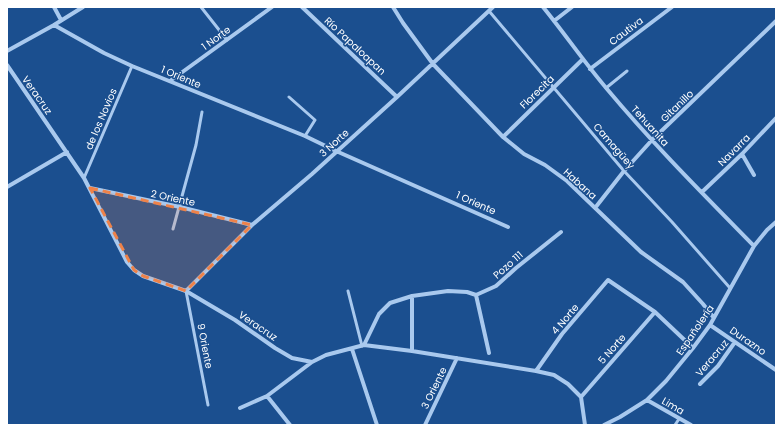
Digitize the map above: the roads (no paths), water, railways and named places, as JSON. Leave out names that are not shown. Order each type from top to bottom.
[{"type":"street","points":[[54,7],[61,20]]},
{"type":"street","points":[[7,51],[83,7]]},
{"type":"street","name":"1 Norte","points":[[170,81],[272,7]]},
{"type":"street","name":"Río Papaloapan","points":[[302,7],[397,97]]},
{"type":"street","name":"Habana","points":[[393,7],[433,64],[503,137],[524,154],[545,165],[567,181],[641,252],[683,282],[714,318]]},
{"type":"street","name":"3 Norte","points":[[186,291],[252,224],[312,174],[433,64],[493,7]]},
{"type":"street","name":"Tehuanita","points":[[543,7],[606,88],[652,140],[754,246]]},
{"type":"street","points":[[554,21],[572,7]]},
{"type":"street","name":"Cautiva","points":[[590,69],[672,7]]},
{"type":"street","name":"Gitanillo","points":[[595,208],[624,171],[652,140],[776,20]]},
{"type":"street","name":"1 Oriente","points":[[54,25],[104,53],[132,66],[305,136],[508,226]]},
{"type":"street","name":"Florecita","points":[[503,137],[583,59]]},
{"type":"street","name":"Veracruz","points":[[7,65],[84,178],[127,262],[134,270],[143,276],[186,291],[235,320],[292,358],[312,362]]},
{"type":"street","name":"Navarra","points":[[702,192],[742,154],[776,118]]},
{"type":"street","points":[[7,187],[67,152]]},
{"type":"street","points":[[742,154],[754,175]]},
{"type":"street","name":"2 Oriente","points":[[90,188],[252,224]]},
{"type":"street","name":"Españolería","points":[[604,425],[647,400],[666,381],[710,325],[754,246],[767,230],[776,223]]},
{"type":"street","name":"Pozo 111","points":[[476,295],[496,286],[561,232]]},
{"type":"street","name":"4 Norte","points":[[536,371],[562,334],[608,280],[655,312]]},
{"type":"street","points":[[363,345],[379,314],[390,303],[412,296],[448,292],[467,292],[476,295],[489,354]]},
{"type":"street","points":[[412,296],[412,351]]},
{"type":"street","points":[[655,312],[693,348]]},
{"type":"street","name":"5 Norte","points":[[581,397],[655,312]]},
{"type":"street","name":"Durazno","points":[[710,325],[776,370]]},
{"type":"street","name":"Veracruz","points":[[700,384],[718,366],[735,342]]},
{"type":"street","points":[[240,408],[267,396],[312,362],[326,355],[363,345],[457,358],[554,375],[568,384],[581,397],[585,425]]},
{"type":"street","points":[[352,349],[377,425]]},
{"type":"street","name":"3 Oriente","points":[[425,425],[457,358]]},
{"type":"street","points":[[267,396],[290,425]]},
{"type":"street","name":"Lima","points":[[647,400],[691,425]]},
{"type":"lane","points":[[201,7],[227,40]]},
{"type":"lane","name":"Camagüey","points":[[489,11],[624,171],[672,222],[730,288]]},
{"type":"lane","name":"de los Novios","points":[[84,178],[132,66]]},
{"type":"lane","points":[[606,88],[627,70]]},
{"type":"lane","points":[[290,96],[315,120],[305,136]]},
{"type":"lane","points":[[174,229],[196,145],[202,112]]},
{"type":"lane","name":"9 Oriente","points":[[186,291],[208,405]]},
{"type":"lane","points":[[348,291],[363,345]]},
{"type":"lane","points":[[675,425],[679,419]]}]
